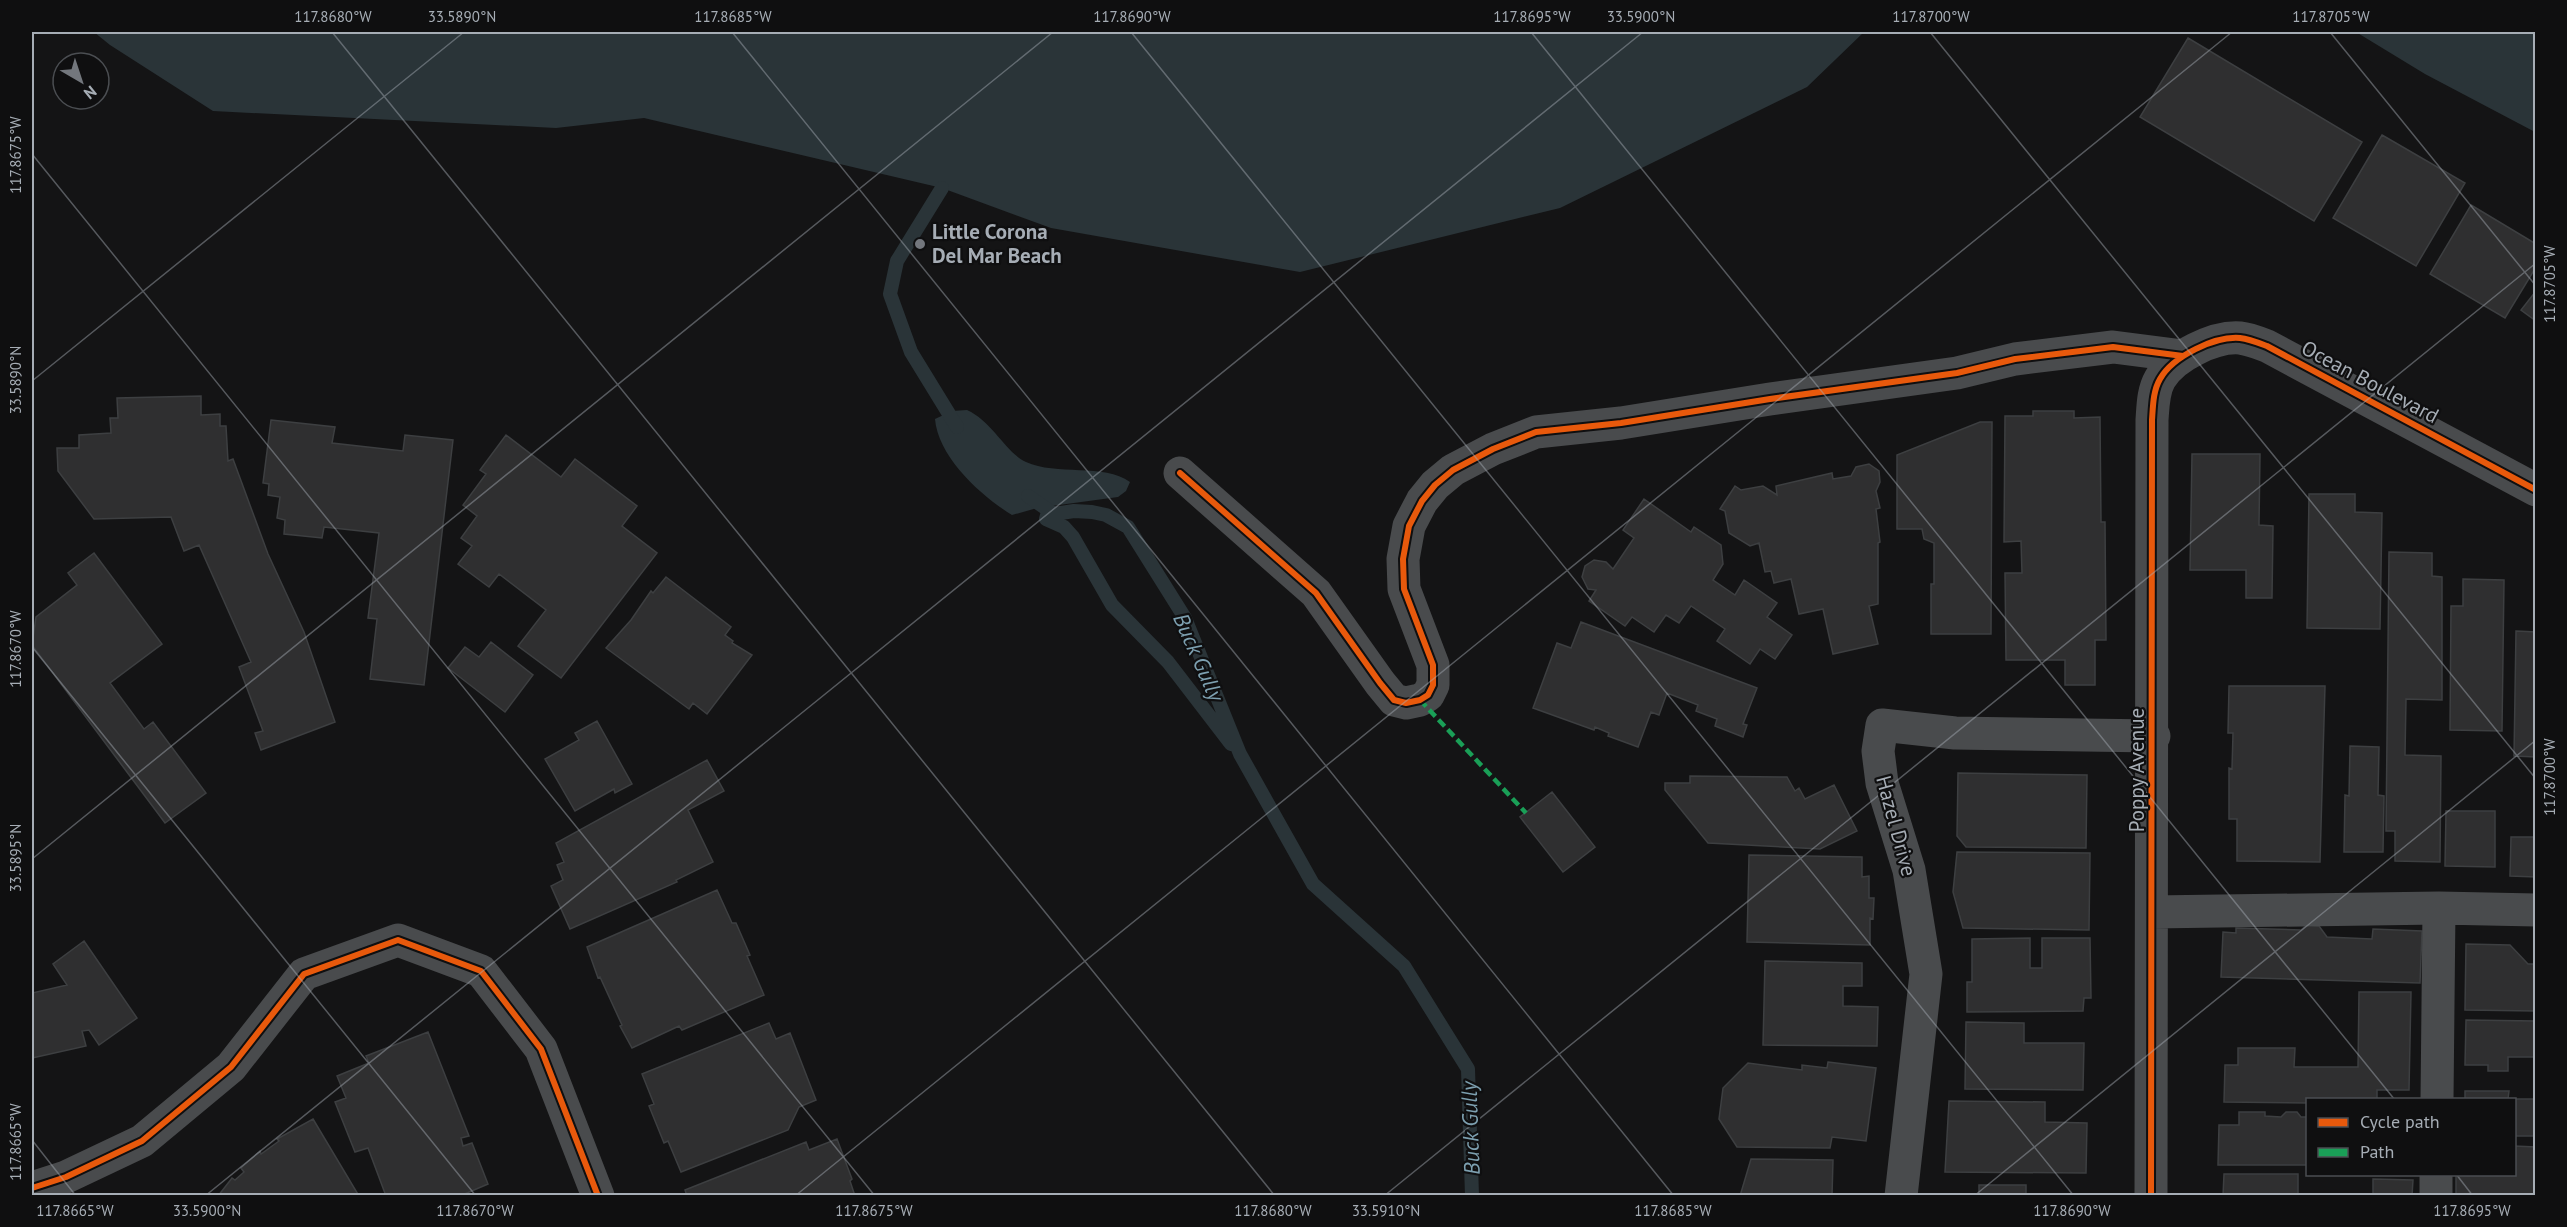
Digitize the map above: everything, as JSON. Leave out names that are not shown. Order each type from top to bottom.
[{"type":"street","name":"Ocean Boulevard","points":[[2183,356],[2208,343],[2239,338],[2267,346],[2535,490]]},
{"type":"street","points":[[1180,473],[1316,593],[1380,683],[1394,700],[1406,703],[1420,700],[1428,695],[1433,685],[1433,665],[1404,589],[1403,559],[1409,526],[1422,501],[1435,485],[1454,470],[1493,449],[1536,432],[1621,423],[1958,373],[2015,359],[2113,347],[2183,356]]},
{"type":"street","name":"Poppy Avenue","points":[[2151,1196],[2154,398],[2161,378],[2183,356]]},
{"type":"street","name":"Hazel Drive","points":[[1901,1196],[1926,974],[1909,870],[1882,783],[1878,751],[1882,725],[1954,733],[2154,736]]},
{"type":"street","points":[[2153,912],[2439,908],[2535,910]]},
{"type":"street","points":[[2437,1098],[2439,908]]},
{"type":"street","points":[[32,1188],[66,1177],[142,1141],[231,1067],[304,974],[398,940],[481,971],[541,1049],[598,1196]]},
{"type":"street","points":[[2436,1176],[2436,1196]]},
{"type":"shaded area","points":[[94,32],[1864,32],[1807,87],[1560,208],[1300,272],[1051,228],[942,188],[644,118],[556,128],[213,111],[110,45]]},
{"type":"shaded area","points":[[2356,32],[2535,32],[2535,132],[2425,74]]},
{"type":"shaded area","points":[[967,410],[984,422],[1012,452],[1026,462],[1051,468],[1094,471],[1119,476],[1130,482],[1126,491],[1118,497],[1037,508],[1012,515],[987,497],[963,474],[944,447],[938,433],[935,419],[952,411]]},
{"type":"building","points":[[2188,38],[2362,142],[2314,221],[2140,117]]},
{"type":"building","points":[[2382,135],[2465,183],[2416,266],[2333,218]]},
{"type":"building","points":[[2471,205],[2536,244],[2536,267],[2505,318],[2430,274]]},
{"type":"building","points":[[2536,291],[2536,321],[2521,310]]},
{"type":"building","points":[[201,396],[201,415],[220,414],[220,426],[226,426],[228,461],[233,459],[268,554],[304,632],[335,722],[261,750],[255,733],[263,731],[239,667],[251,662],[199,545],[184,551],[171,517],[94,519],[58,471],[57,448],[79,448],[79,435],[111,433],[110,418],[118,418],[117,398]]},
{"type":"building","points":[[2033,411],[2074,411],[2074,418],[2100,417],[2101,522],[2105,522],[2106,640],[2095,640],[2095,685],[2065,685],[2065,660],[2006,660],[2005,573],[2022,573],[2021,541],[2004,542],[2005,416],[2033,416]]},
{"type":"building","points":[[271,420],[335,427],[332,443],[403,451],[405,435],[453,440],[424,685],[370,679],[377,619],[368,618],[379,533],[324,527],[322,538],[284,534],[285,520],[277,518],[280,497],[268,495],[269,484],[263,483]]},
{"type":"building","points":[[1980,422],[1992,422],[1991,634],[1931,634],[1934,543],[1924,539],[1922,529],[1897,529],[1897,455]]},
{"type":"building","points":[[506,435],[561,477],[575,459],[637,506],[622,526],[657,553],[561,678],[518,646],[546,610],[499,574],[489,587],[458,564],[472,546],[461,538],[477,516],[463,505],[486,474],[480,470]]},
{"type":"building","points":[[2192,454],[2260,454],[2259,525],[2273,526],[2272,598],[2246,598],[2246,570],[2190,570]]},
{"type":"building","points":[[1869,464],[1879,471],[1880,482],[1876,491],[1880,508],[1876,509],[1880,542],[1878,543],[1878,604],[1869,606],[1878,644],[1833,654],[1823,609],[1799,614],[1791,579],[1774,583],[1771,571],[1765,572],[1759,543],[1750,546],[1729,533],[1725,511],[1720,509],[1735,486],[1741,490],[1763,486],[1777,495],[1776,486],[1832,473],[1833,479],[1851,476],[1856,467]]},
{"type":"building","points":[[2309,494],[2355,494],[2355,512],[2382,513],[2380,629],[2307,628]]},
{"type":"building","points":[[1644,499],[1691,532],[1694,527],[1721,545],[1723,564],[1713,580],[1735,595],[1744,580],[1777,603],[1767,617],[1792,635],[1775,659],[1760,649],[1750,664],[1717,641],[1725,629],[1691,606],[1679,623],[1666,615],[1654,632],[1632,617],[1625,626],[1589,601],[1596,590],[1588,589],[1582,577],[1585,566],[1594,560],[1606,562],[1613,569],[1634,538],[1623,530]]},
{"type":"building","points":[[2389,552],[2432,553],[2432,576],[2442,577],[2442,700],[2406,699],[2405,755],[2441,756],[2440,862],[2395,861],[2395,831],[2386,831]]},
{"type":"building","points":[[94,553],[162,644],[110,683],[144,729],[153,722],[206,793],[165,823],[32,645],[36,617],[77,585],[68,573]]},
{"type":"building","points":[[666,577],[731,627],[725,635],[733,641],[732,643],[752,655],[707,714],[693,703],[689,709],[606,648],[631,620],[651,591],[653,593]]},
{"type":"building","points":[[2463,579],[2504,580],[2502,731],[2450,730],[2451,606],[2463,606]]},
{"type":"building","points":[[1581,622],[1757,688],[1743,724],[1747,725],[1743,737],[1715,726],[1717,719],[1696,711],[1698,705],[1667,693],[1659,715],[1651,712],[1638,747],[1608,736],[1609,733],[1595,727],[1594,730],[1533,708],[1557,643],[1571,648]]},
{"type":"building","points":[[2516,631],[2536,632],[2536,757],[2514,756]]},
{"type":"building","points":[[491,642],[533,675],[505,712],[448,668],[465,647],[479,657]]},
{"type":"building","points":[[2229,686],[2325,686],[2320,862],[2237,861],[2237,819],[2229,819],[2229,768],[2232,769],[2233,733],[2228,733]]},
{"type":"building","points":[[597,721],[632,784],[615,793],[614,789],[575,811],[545,759],[579,740],[575,733]]},
{"type":"building","points":[[2350,746],[2379,747],[2378,795],[2384,796],[2383,852],[2344,852],[2345,795],[2349,796]]},
{"type":"building","points":[[707,760],[724,791],[688,810],[713,862],[676,880],[677,882],[570,929],[551,886],[563,880],[557,865],[564,862],[556,843]]},
{"type":"building","points":[[1958,773],[2087,775],[2086,848],[1966,847],[1957,836]]},
{"type":"building","points":[[1690,776],[1787,777],[1795,791],[1799,788],[1805,799],[1834,785],[1857,831],[1820,849],[1708,843],[1665,790],[1665,783],[1690,783]]},
{"type":"building","points":[[1552,792],[1595,847],[1563,872],[1520,817]]},
{"type":"building","points":[[2446,811],[2495,811],[2495,867],[2445,866]]},
{"type":"building","points":[[2511,837],[2536,837],[2536,877],[2510,876]]},
{"type":"building","points":[[1957,852],[2090,853],[2089,930],[1963,928],[1953,892]]},
{"type":"building","points":[[1749,855],[1862,857],[1862,877],[1869,876],[1869,898],[1874,898],[1873,919],[1870,918],[1870,945],[1747,942]]},
{"type":"building","points":[[717,890],[732,923],[736,923],[764,995],[682,1030],[679,1026],[632,1048],[620,1026],[622,1025],[600,977],[598,978],[587,947]]},
{"type":"building","points":[[2307,925],[2319,926],[2327,937],[2372,939],[2373,929],[2422,931],[2420,983],[2221,977],[2223,932],[2236,933],[2236,928],[2301,930]]},
{"type":"building","points":[[2030,938],[2030,968],[2042,968],[2042,938],[2090,938],[2091,998],[2084,998],[2083,1011],[1967,1012],[1967,982],[1972,982],[1972,939]]},
{"type":"building","points":[[84,941],[137,1018],[99,1045],[89,1030],[82,1031],[86,1046],[32,1058],[32,993],[67,985],[53,964]]},
{"type":"building","points":[[2466,944],[2510,945],[2528,964],[2536,964],[2536,1011],[2465,1010]]},
{"type":"building","points":[[1765,961],[1862,963],[1862,986],[1843,986],[1843,1006],[1878,1007],[1877,1046],[1763,1045]]},
{"type":"building","points":[[2359,992],[2411,992],[2409,1090],[2377,1090],[2377,1098],[2306,1098],[2306,1103],[2224,1102],[2225,1065],[2238,1065],[2238,1048],[2295,1048],[2294,1067],[2358,1067]]},
{"type":"building","points":[[2466,1020],[2536,1021],[2536,1057],[2508,1057],[2508,1071],[2488,1071],[2488,1065],[2465,1065]]},
{"type":"building","points":[[1966,1022],[2024,1023],[2024,1043],[2084,1043],[2083,1090],[1965,1089]]},
{"type":"building","points":[[769,1023],[776,1039],[790,1033],[816,1100],[799,1107],[788,1130],[681,1172],[668,1141],[664,1143],[649,1106],[654,1104],[642,1074]]},
{"type":"building","points":[[428,1032],[469,1136],[461,1138],[463,1146],[472,1143],[488,1184],[460,1196],[386,1196],[368,1148],[355,1152],[335,1102],[346,1098],[337,1076],[369,1063],[366,1056]]},
{"type":"building","points":[[1828,1062],[1876,1068],[1866,1141],[1832,1137],[1830,1148],[1737,1147],[1719,1119],[1723,1088],[1748,1063],[1802,1070],[1802,1065],[1827,1068]]},
{"type":"building","points":[[2465,1091],[2509,1091],[2508,1098],[2465,1098]]},
{"type":"building","points":[[2516,1099],[2536,1099],[2536,1136],[2516,1136]]},
{"type":"building","points":[[1949,1101],[2045,1102],[2045,1122],[2087,1123],[2086,1173],[1945,1172]]},
{"type":"building","points":[[2239,1112],[2265,1112],[2265,1116],[2281,1117],[2286,1112],[2297,1112],[2301,1117],[2306,1117],[2306,1165],[2218,1165],[2219,1125],[2239,1125]]},
{"type":"building","points":[[313,1119],[359,1196],[218,1196],[232,1178],[235,1180],[244,1172],[241,1168],[260,1151],[261,1154],[279,1141],[277,1139]]},
{"type":"building","points":[[837,1139],[852,1179],[850,1181],[855,1196],[687,1196],[685,1190],[806,1142],[809,1150]]},
{"type":"building","points":[[2516,1146],[2536,1147],[2536,1196],[2456,1196],[2456,1176],[2516,1176]]},
{"type":"building","points":[[1751,1159],[1833,1160],[1832,1196],[1740,1196]]},
{"type":"building","points":[[2224,1174],[2298,1174],[2298,1196],[2223,1196]]},
{"type":"building","points":[[2373,1179],[2413,1180],[2412,1196],[2373,1196]]},
{"type":"building","points":[[1979,1185],[2026,1185],[2026,1196],[1979,1196]]},
{"type":"waterway","name":"Buck Gully","points":[[942,188],[897,261],[890,294],[911,352],[957,427]]},
{"type":"waterway","name":"Buck Gully","points":[[1028,496],[1054,514],[1074,511],[1092,512],[1106,515],[1128,527],[1185,618],[1240,754],[1313,884],[1404,966],[1468,1069],[1472,1196]]},
{"type":"waterway","points":[[1048,512],[1046,519],[1064,527],[1073,537],[1112,605],[1168,662],[1231,744]]},
{"type":"marked path","points":[[1420,700],[1526,813]]},
{"type":"cycle path","points":[[2151,1196],[2152,420],[2153,404],[2160,379],[2184,355],[2207,344],[2230,338],[2250,340],[2267,346],[2536,490]]},
{"type":"cycle path","points":[[1180,473],[1316,593],[1380,683],[1394,700],[1406,703],[1420,700],[1428,695],[1433,685],[1433,665],[1404,589],[1403,559],[1409,526],[1422,501],[1435,485],[1453,470],[1493,449],[1536,432],[1621,423],[1770,399],[1957,373],[2015,359],[2113,347],[2183,356]]},
{"type":"cycle path","points":[[32,1188],[66,1177],[142,1141],[231,1067],[304,974],[398,940],[481,971],[541,1049],[598,1196]]},
{"type":"place","name":"Little Corona Del Mar Beach","points":[[920,244]]}]
